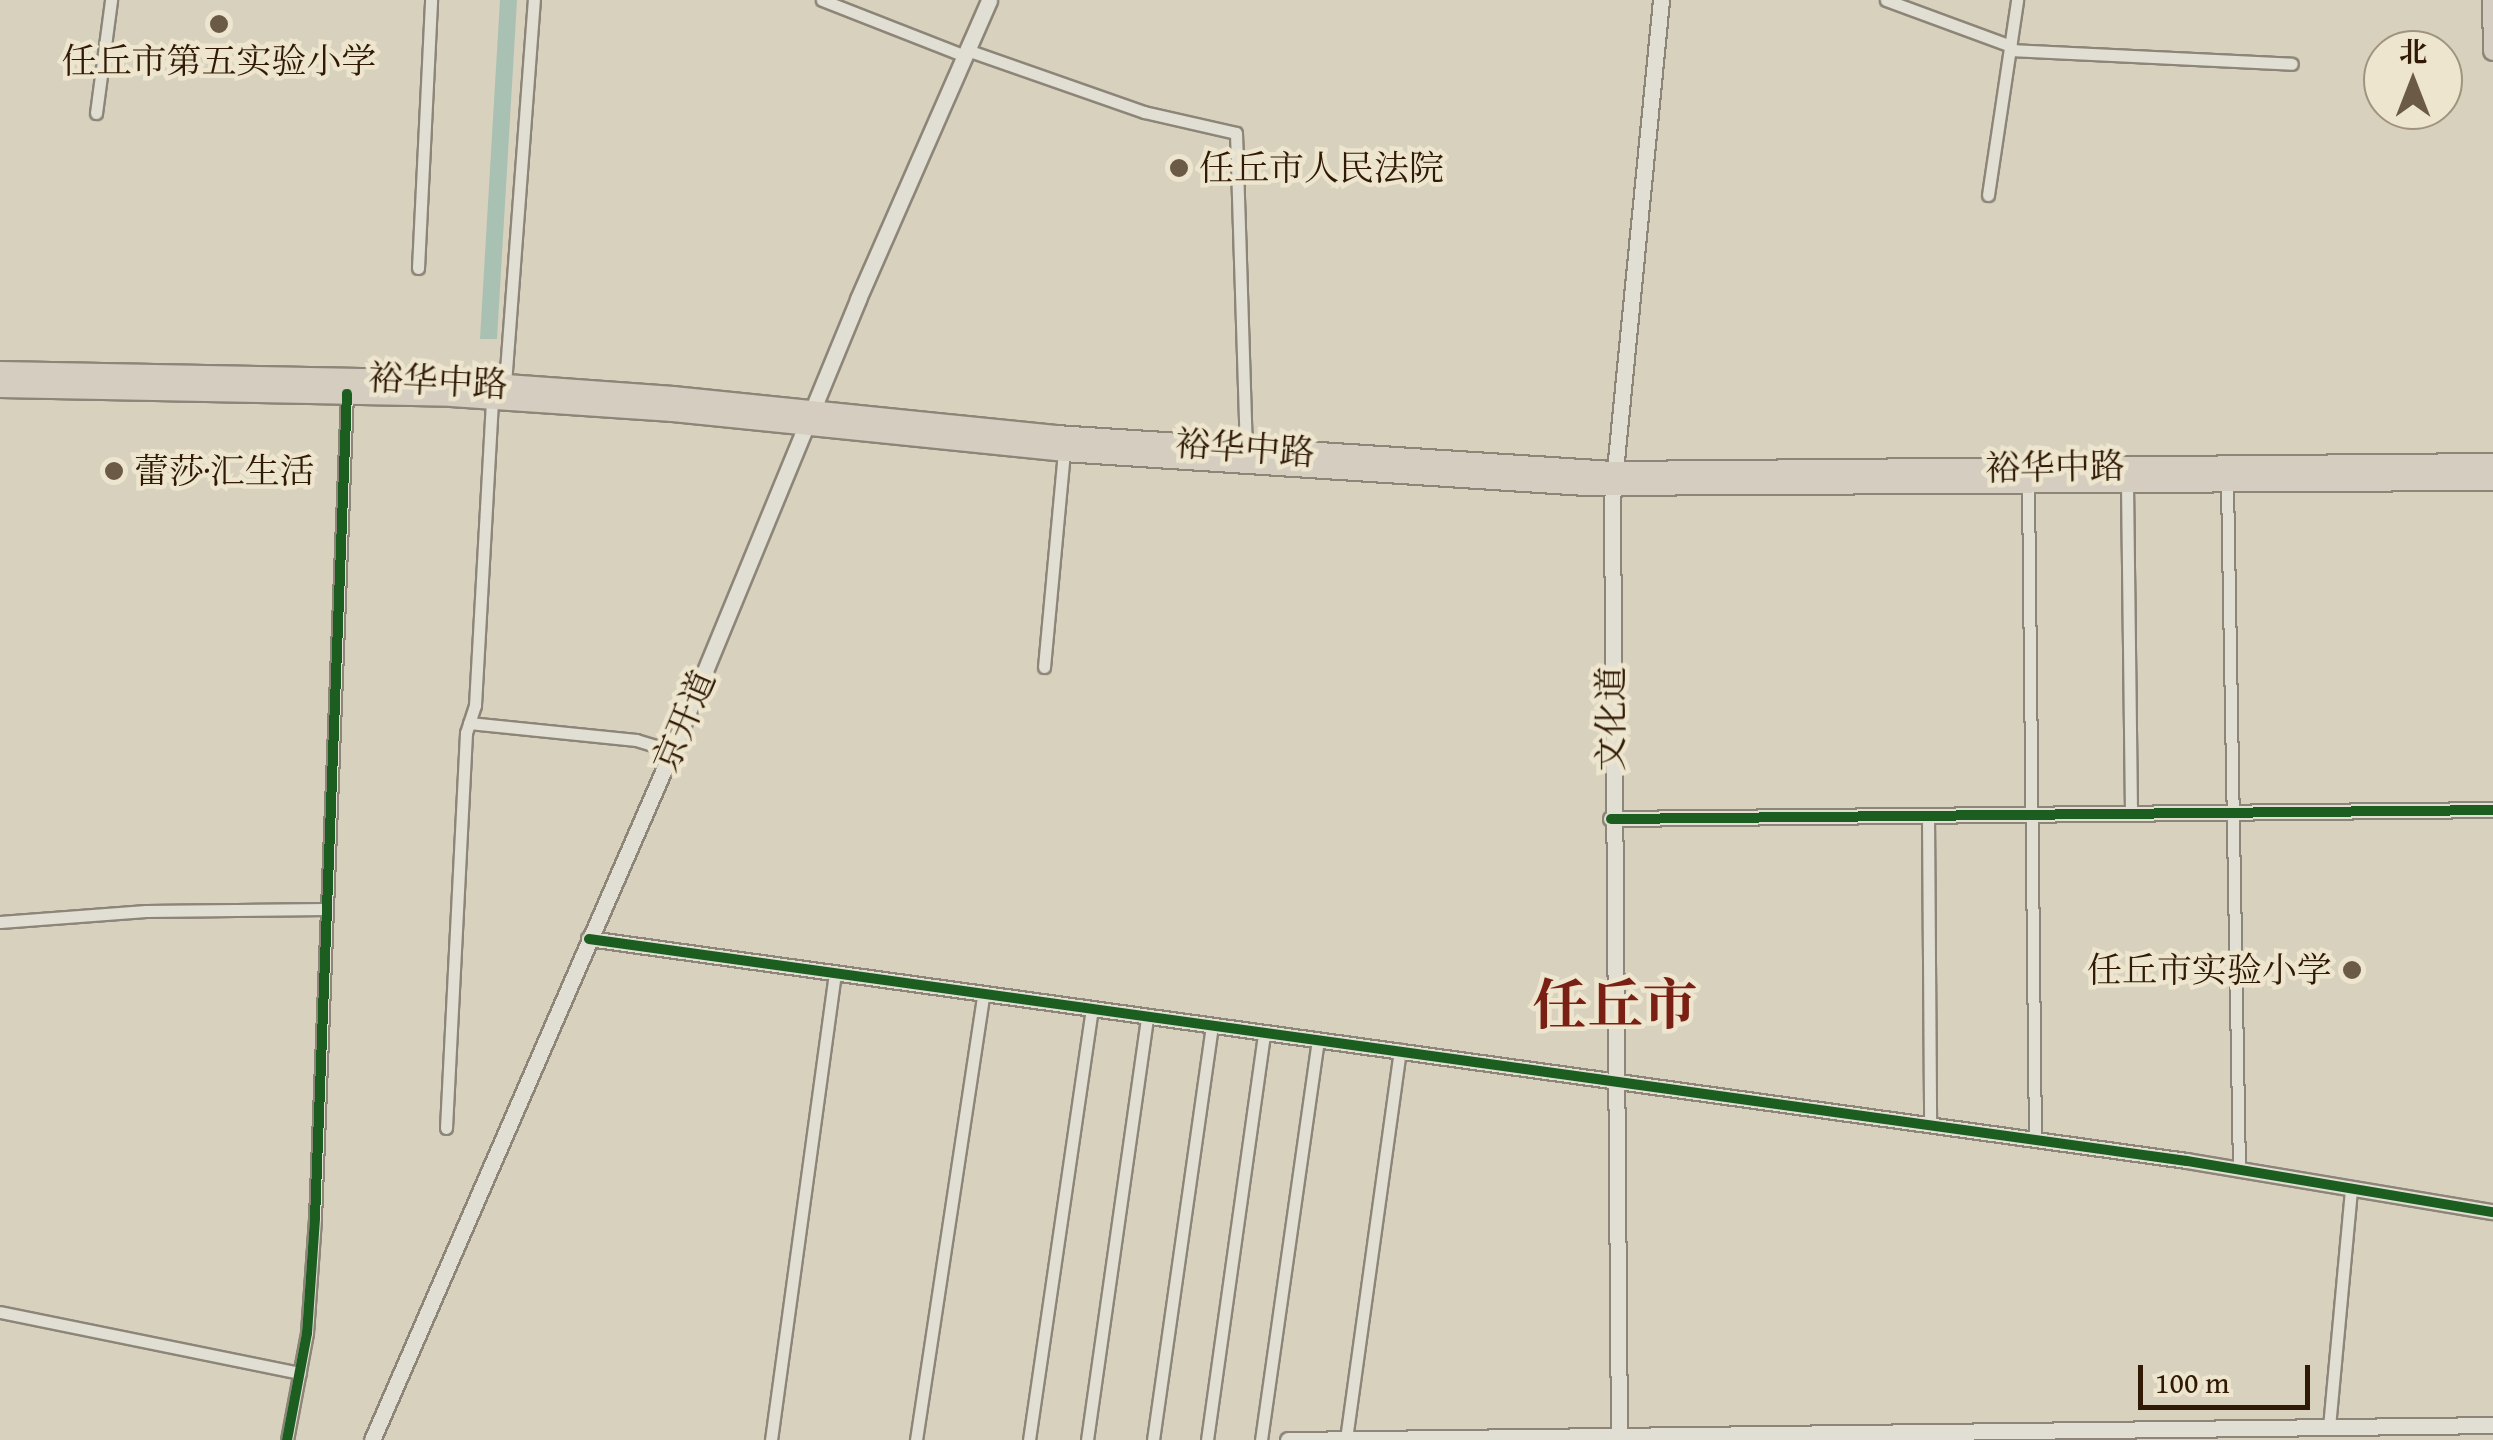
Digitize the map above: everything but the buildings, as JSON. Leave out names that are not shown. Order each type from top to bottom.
[{"type":"main road","name":"京开道","points":[[372,1440],[672,751],[809,418],[989,0]]},
{"type":"main road","name":"文化道","points":[[1619,1438],[1611,819],[1613,479],[1661,0]]},
{"type":"main road","points":[[2492,0],[2493,51]]},
{"type":"main road","name":"裕华中路","points":[[0,371],[204,372],[505,384],[1064,452],[1613,479],[2028,485],[2493,481]]},
{"type":"main road","name":"裕华中路","points":[[0,388],[492,400],[1246,448],[1613,479],[2493,463]]},
{"type":"main road","points":[[1288,1440],[2493,1425]]},
{"type":"street","points":[[96,114],[111,0]]},
{"type":"street","points":[[418,268],[431,0]]},
{"type":"street","points":[[505,384],[534,0]]},
{"type":"street","points":[[822,0],[1144,112],[1236,133],[1246,448]]},
{"type":"street","points":[[1886,0],[2010,48],[2292,64]]},
{"type":"street","points":[[1988,194],[2017,0]]},
{"type":"street","points":[[287,1440],[307,1333],[315,1218],[347,394]]},
{"type":"street","points":[[446,1128],[492,400]]},
{"type":"street","points":[[1044,667],[1064,452]]},
{"type":"street","points":[[2127,484],[2131,814]]},
{"type":"street","points":[[2226,484],[2240,1169]]},
{"type":"street","points":[[2028,485],[2036,1139]]},
{"type":"street","points":[[469,723],[624,738],[672,751]]},
{"type":"street","points":[[1611,819],[2493,810]]},
{"type":"street","points":[[1928,816],[1930,1124]]},
{"type":"street","points":[[0,922],[146,911],[326,910]]},
{"type":"street","points":[[589,939],[2036,1139],[2493,1212]]},
{"type":"street","points":[[770,1440],[835,973]]},
{"type":"street","points":[[916,1440],[984,993]]},
{"type":"street","points":[[1029,1440],[1092,1008]]},
{"type":"street","points":[[1087,1440],[1147,1016]]},
{"type":"street","points":[[1152,1440],[1212,1025]]},
{"type":"street","points":[[1207,1440],[1264,1032]]},
{"type":"street","points":[[1260,1440],[1318,1039]]},
{"type":"street","points":[[1346,1439],[1400,1050]]},
{"type":"street","points":[[2328,1426],[2350,1189]]},
{"type":"street","points":[[0,1312],[300,1373]]},
{"type":"shaded area","points":[[500,0],[517,0],[497,339],[480,339]]},
{"type":"cycle path","points":[[287,1440],[307,1333],[315,1218],[347,394]]},
{"type":"cycle path","points":[[1611,819],[2493,810]]},
{"type":"cycle path","points":[[589,939],[2187,1161],[2493,1212]]},
{"type":"place","name":"任丘市第五实验小学","points":[[219,24]]},
{"type":"place","name":"任丘市人民法院","points":[[1179,168]]},
{"type":"place","name":"蕾莎·汇生活","points":[[114,471]]},
{"type":"place","name":"任丘市实验小学","points":[[2352,970]]},
{"type":"district","name":"任丘市","points":[[1615,1005]]}]
